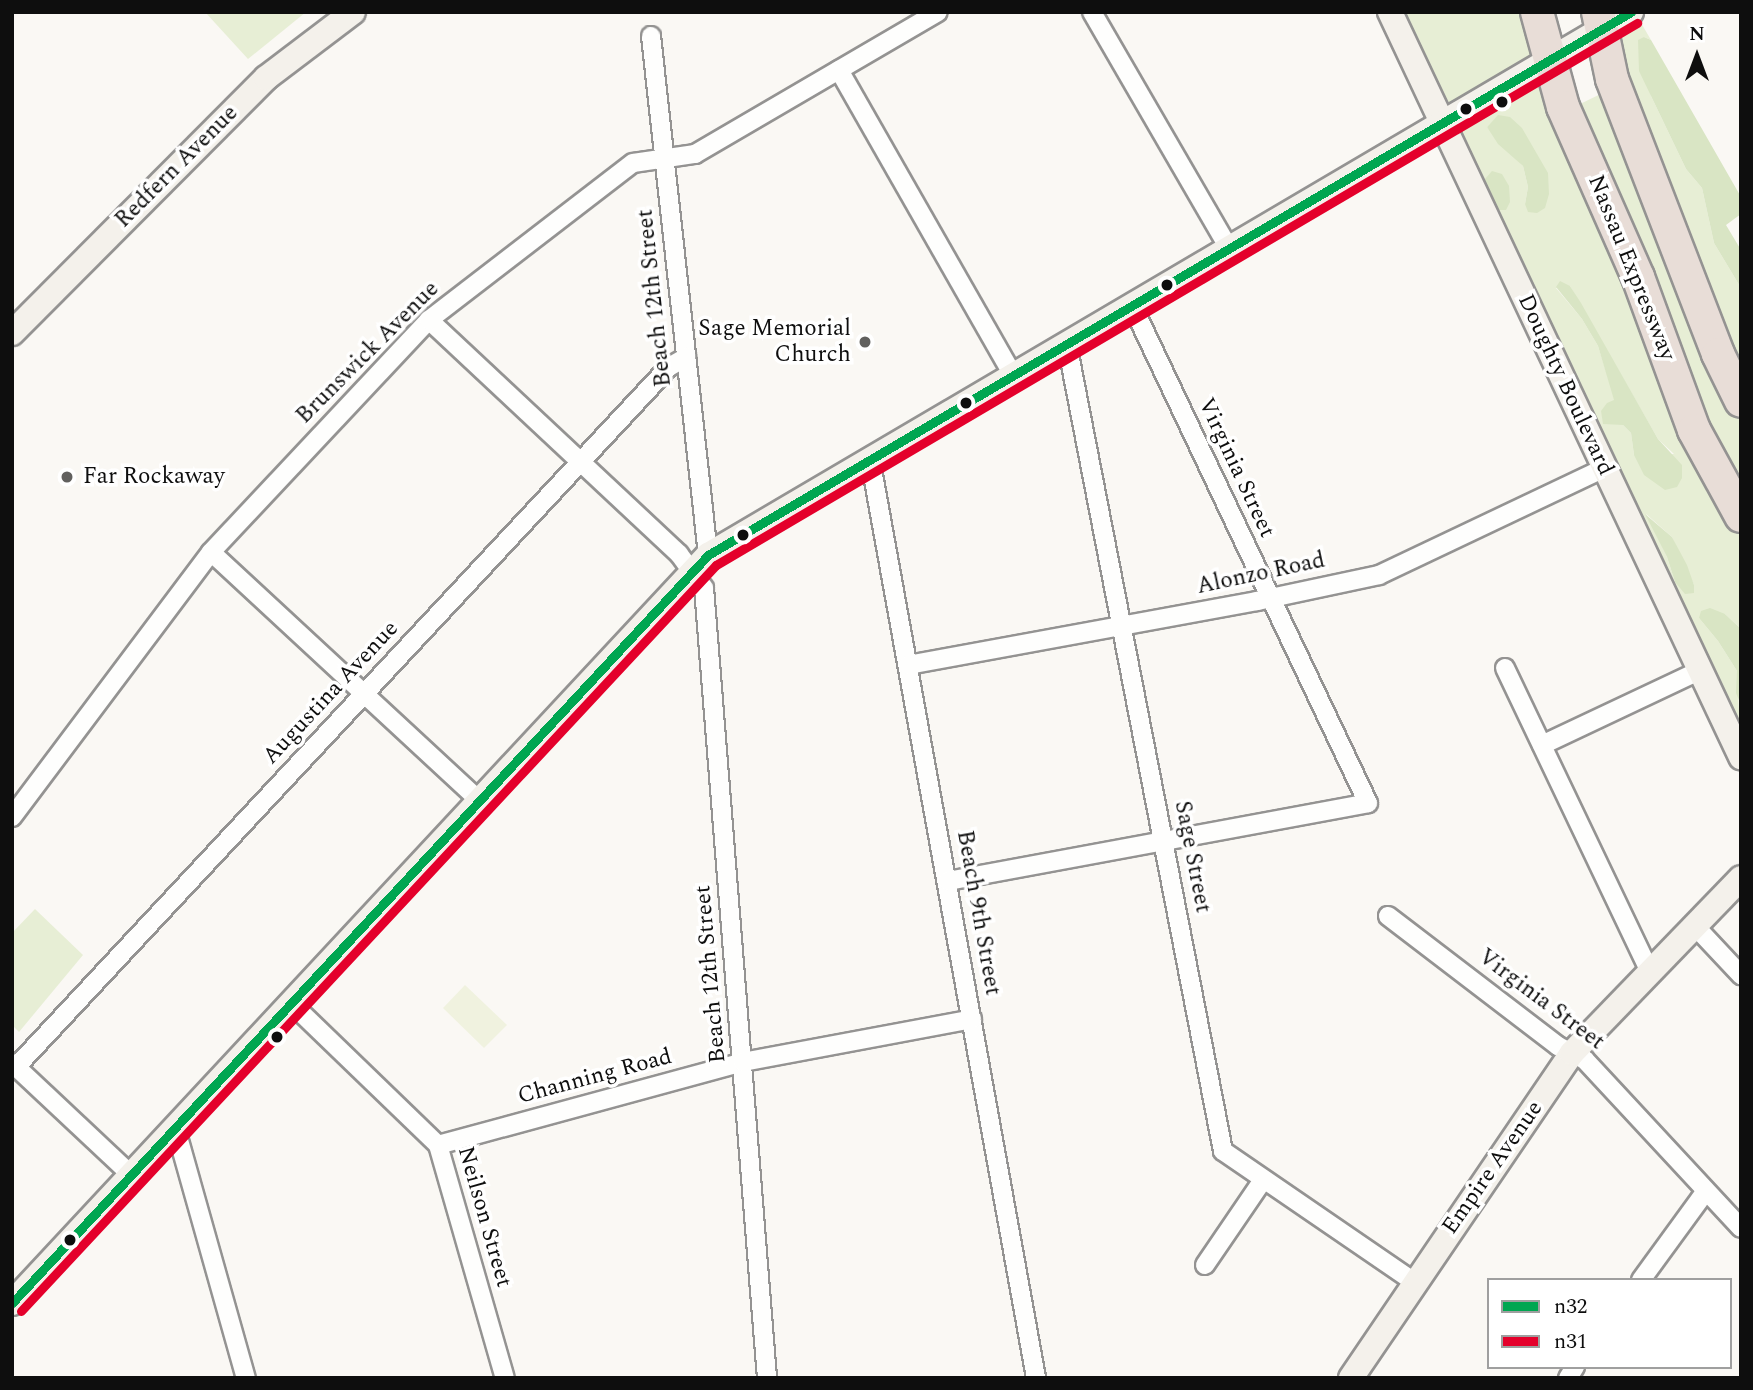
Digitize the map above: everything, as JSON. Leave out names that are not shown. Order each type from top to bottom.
[{"type":"highway","name":"Nassau Expressway","points":[[1537,12],[1563,107],[1638,277],[1694,430],[1741,516]]},
{"type":"highway","points":[[1600,21],[1612,79],[1718,354],[1741,401]]},
{"type":"street","name":"Redfern Avenue","points":[[12,334],[266,78],[353,12]]},
{"type":"street","name":"Brunswick Avenue","points":[[12,817],[211,552],[429,320],[633,163],[695,155],[938,12]]},
{"type":"street","points":[[1092,12],[1229,248]]},
{"type":"street","name":"Doughty Boulevard","points":[[1390,12],[1741,757]]},
{"type":"street","points":[[12,1303],[699,563],[870,458],[1442,125],[1549,60],[1600,21],[1631,12]]},
{"type":"street","name":"Beach 12th Street","points":[[650,36],[686,358],[699,563],[704,588],[767,1378]]},
{"type":"street","points":[[839,70],[1013,376]]},
{"type":"street","name":"Virginia Street","points":[[1132,305],[1368,803],[1165,842]]},
{"type":"street","points":[[429,320],[679,554],[699,563]]},
{"type":"street","name":"Sage Street","points":[[1067,344],[1223,1152],[1414,1282]]},
{"type":"street","name":"Augustina Avenue","points":[[14,1065],[669,367],[686,358]]},
{"type":"street","name":"Beach 9th Street","points":[[870,458],[1036,1378]]},
{"type":"street","name":"Alonzo Road","points":[[908,665],[1271,599],[1379,575],[1604,468]]},
{"type":"street","points":[[211,552],[479,800]]},
{"type":"street","points":[[1505,668],[1649,970]]},
{"type":"street","points":[[1542,745],[1701,670]]},
{"type":"street","points":[[947,881],[1165,842]]},
{"type":"street","name":"Empire Avenue","points":[[1351,1378],[1572,1053],[1649,970],[1741,878]]},
{"type":"street","name":"Virginia Street","points":[[1388,916],[1558,1046],[1585,1059],[1741,1227]]},
{"type":"street","points":[[1694,925],[1741,975]]},
{"type":"street","name":"Neilson Street","points":[[290,1002],[438,1144],[505,1378]]},
{"type":"street","name":"Channing Road","points":[[438,1144],[743,1062],[972,1019]]},
{"type":"street","points":[[14,1065],[130,1174]]},
{"type":"street","points":[[175,1126],[246,1378]]},
{"type":"street","points":[[1205,1265],[1263,1180]]},
{"type":"street","points":[[1641,1278],[1706,1191]]},
{"type":"green space","points":[[205,12],[306,12],[248,59]]},
{"type":"green space","points":[[1393,12],[1525,12],[1533,42],[1531,57],[1444,122]]},
{"type":"green space","points":[[1637,16],[1651,40],[1644,37],[1651,96],[1686,169],[1702,188],[1714,243],[1741,288],[1741,393],[1611,35]]},
{"type":"green space","points":[[1644,37],[1651,40],[1741,197],[1741,214],[1726,225],[1741,250],[1741,288],[1714,243],[1702,188],[1686,169],[1639,71],[1638,40]]},
{"type":"green space","points":[[1542,73],[1741,527],[1741,629],[1725,614],[1699,618],[1737,671],[1741,748],[1444,125]],"holes":[[[1498,116],[1545,208],[1525,204],[1528,187],[1523,166],[1487,127]],[[1570,286],[1658,439],[1674,454],[1634,455],[1631,433],[1623,425],[1598,346],[1582,319],[1556,288]],[[1646,514],[1672,537],[1694,585],[1675,582],[1667,557]]]},
{"type":"green space","points":[[1615,87],[1741,411],[1741,508],[1578,105]]},
{"type":"green space","points":[[1498,115],[1510,117],[1522,128],[1548,173],[1549,194],[1545,208],[1537,213],[1528,212],[1525,204],[1528,187],[1523,166],[1498,144],[1487,127]]},
{"type":"green space","points":[[1492,171],[1502,174],[1509,186],[1510,202],[1506,210],[1498,210],[1487,197],[1485,179]]},
{"type":"green space","points":[[1560,281],[1570,286],[1581,303],[1658,439],[1682,465],[1682,478],[1677,487],[1665,490],[1644,475],[1634,455],[1631,433],[1623,425],[1603,424],[1601,411],[1607,403],[1614,400],[1598,346],[1582,319],[1556,287]]},
{"type":"green space","points":[[1645,514],[1672,537],[1687,565],[1694,593],[1685,594],[1675,582],[1667,557]]},
{"type":"green space","points":[[1710,608],[1725,614],[1741,629],[1741,705],[1736,693],[1737,671],[1699,618],[1701,611]]},
{"type":"green space","points":[[35,909],[83,955],[19,1032],[12,1025],[12,933]]},
{"type":"green space","points":[[465,985],[507,1025],[484,1048],[443,1008]]},
{"type":"transit line","name":"n32","points":[[12,1303],[708,555],[1631,12]]},
{"type":"transit line","name":"n31","points":[[21,1311],[716,565],[1637,23]]},
{"type":"place","name":"Sage Memorial Church","points":[[865,342]]},
{"type":"place","name":"Far Rockaway","points":[[67,477]]}]
